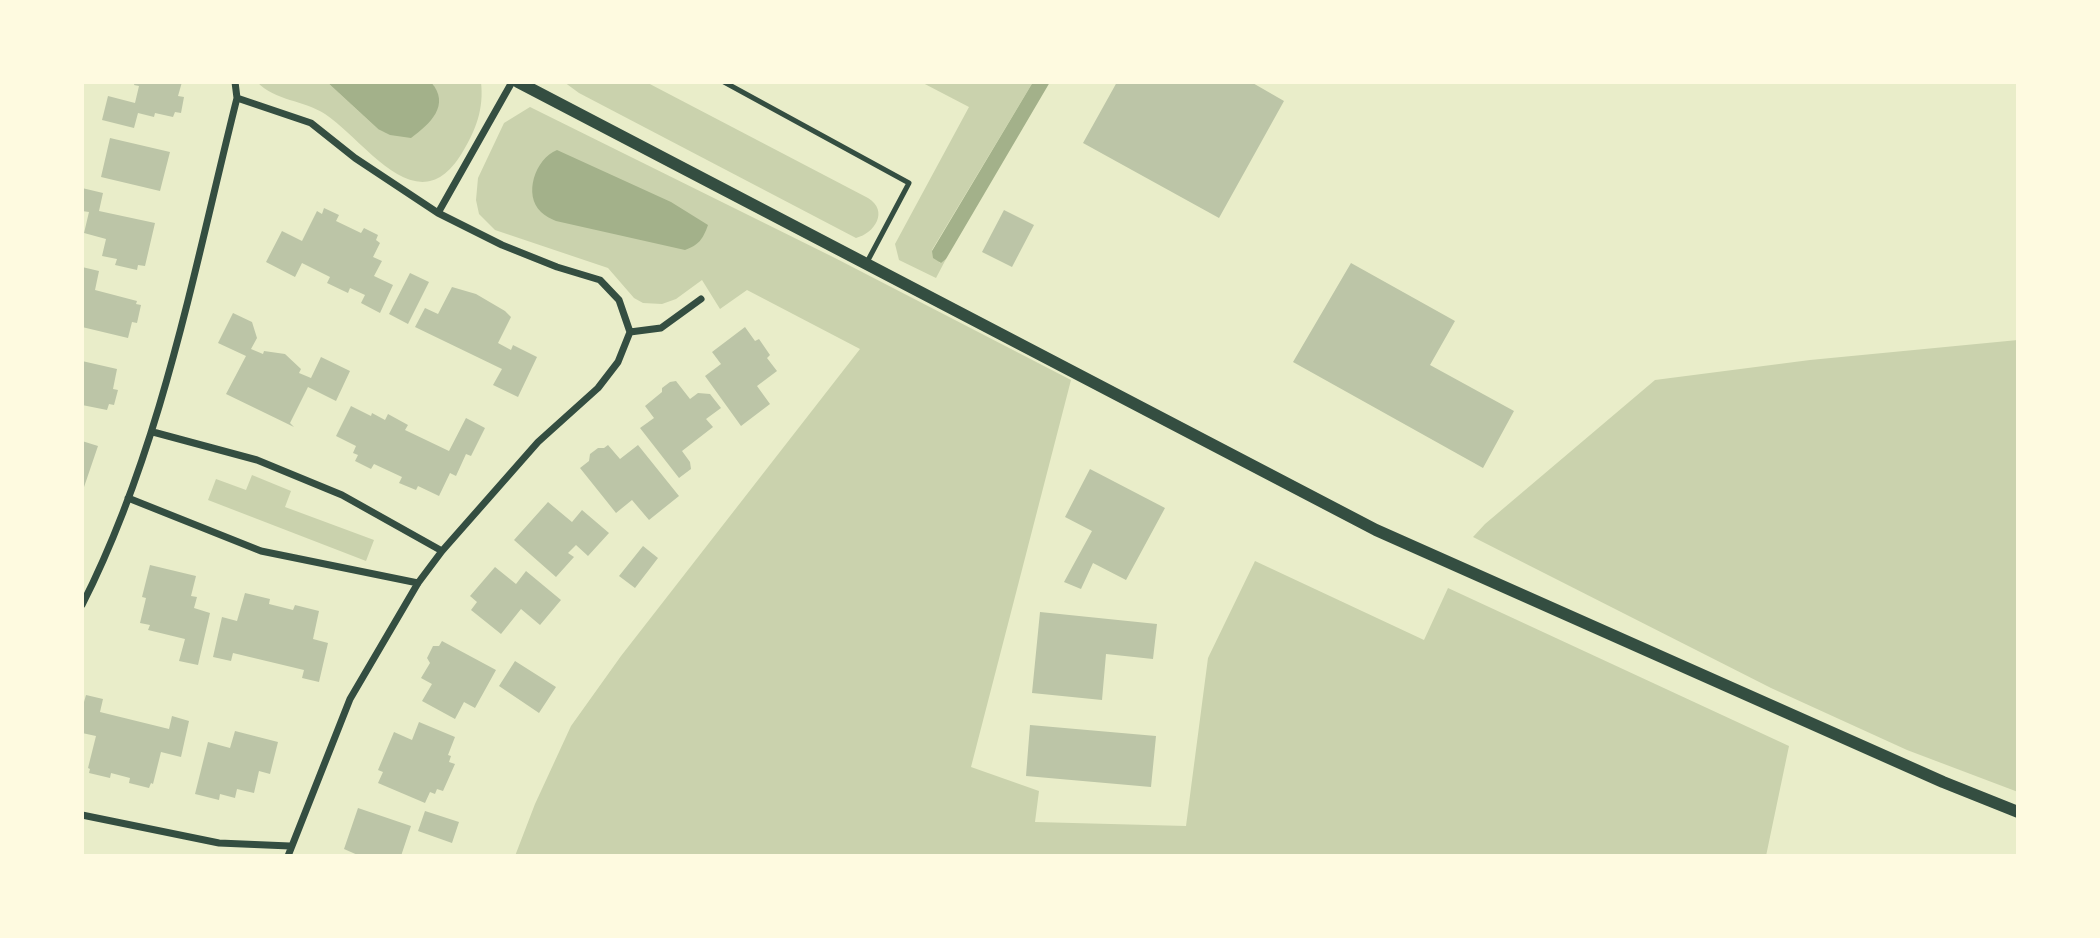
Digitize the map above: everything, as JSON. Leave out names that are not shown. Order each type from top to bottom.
[{"type":"street","points":[[82,605],[96,579],[153,432],[237,98],[235,82]]},
{"type":"street","points":[[438,213],[512,82]]},
{"type":"street","points":[[517,82],[1376,530],[1943,782],[2018,812]]},
{"type":"street","points":[[237,98],[311,123],[355,158],[438,213],[513,250],[600,280],[619,300],[630,332],[618,362],[598,388],[538,442],[442,551],[418,583],[350,699],[288,856]]},
{"type":"street","points":[[630,332],[661,328],[701,299]]},
{"type":"street","points":[[153,432],[257,460],[342,495],[442,551]]},
{"type":"street","points":[[128,498],[261,551],[418,583]]},
{"type":"street","points":[[82,815],[219,844],[290,846]]},
{"type":"lane","points":[[724,82],[909,183],[866,264]]},
{"type":"shaded area","points":[[257,82],[327,82],[378,129],[434,86],[431,82],[481,82],[481,101],[471,136],[462,153],[445,173],[428,181],[410,180],[392,171],[325,114],[272,93]]},
{"type":"shaded area","points":[[327,82],[431,82],[437,90],[438,106],[431,120],[411,138],[390,135],[378,129]]},
{"type":"shaded area","points":[[564,82],[646,82],[868,198],[878,209],[877,221],[874,227],[856,238],[579,93]]},
{"type":"shaded area","points":[[921,82],[1033,82],[932,250],[940,263],[946,259],[936,278],[899,260],[895,244],[969,107]]},
{"type":"shaded area","points":[[1033,82],[1050,82],[946,259],[941,263],[933,258],[932,251]]},
{"type":"shaded area","points":[[530,107],[835,258],[1071,380],[971,767],[1039,791],[1035,822],[1186,826],[1208,658],[1255,561],[1424,640],[1448,588],[1789,746],[1766,856],[515,856],[535,804],[571,726],[621,656],[860,349],[747,290],[720,309],[702,280],[676,299],[662,304],[643,303],[634,298],[608,268],[495,230],[479,214],[476,200],[478,178],[504,123]]},
{"type":"shaded area","points":[[557,150],[671,202],[708,225],[702,238],[685,250],[548,217],[536,205],[532,187],[543,161]]},
{"type":"shaded area","points":[[2018,340],[2018,792],[1907,750],[1771,688],[1473,537],[1655,380],[1810,360]]},
{"type":"shaded area","points":[[252,475],[291,491],[285,507],[374,540],[366,561],[208,500],[216,479],[246,490]]},
{"type":"building","points":[[135,82],[182,82],[178,96],[184,97],[181,113],[175,112],[173,117],[155,113],[154,117],[138,113],[134,128],[102,120],[108,96],[135,103],[139,86],[134,85]]},
{"type":"building","points":[[1117,82],[1251,82],[1284,101],[1219,218],[1083,143]]},
{"type":"building","points":[[110,138],[170,152],[160,191],[101,177]]},
{"type":"building","points":[[82,188],[103,193],[99,211],[155,223],[145,266],[138,265],[137,270],[115,265],[117,259],[102,256],[106,239],[84,233],[89,212],[82,211]]},
{"type":"building","points":[[324,208],[339,215],[336,221],[361,233],[364,228],[378,235],[376,240],[380,243],[373,257],[382,261],[374,276],[393,285],[380,313],[361,303],[365,295],[350,288],[348,293],[327,283],[330,277],[302,263],[295,277],[266,262],[282,231],[302,241],[317,211],[322,214]]},
{"type":"building","points":[[1004,210],[1034,225],[1012,267],[982,252]]},
{"type":"building","points":[[1351,263],[1455,321],[1430,365],[1514,411],[1483,468],[1293,362]]},
{"type":"building","points":[[82,267],[99,271],[95,290],[137,301],[136,304],[141,305],[137,323],[132,322],[128,338],[82,327]]},
{"type":"building","points":[[410,273],[429,282],[408,324],[389,314]]},
{"type":"building","points":[[452,287],[476,294],[505,311],[511,317],[498,343],[511,350],[513,345],[537,357],[518,397],[493,385],[502,369],[415,327],[425,308],[438,314]]},
{"type":"building","points":[[233,313],[252,322],[257,338],[251,349],[263,354],[264,351],[285,354],[301,369],[299,373],[311,378],[321,357],[350,371],[336,401],[308,387],[290,423],[294,427],[226,394],[246,356],[218,343]]},
{"type":"building","points":[[745,327],[755,341],[759,339],[770,355],[767,358],[777,371],[757,386],[770,404],[741,426],[705,376],[721,364],[712,352]]},
{"type":"building","points":[[82,361],[117,369],[113,389],[118,390],[114,405],[109,404],[107,410],[82,405]]},
{"type":"building","points":[[676,381],[690,399],[698,393],[710,394],[721,408],[706,419],[713,427],[682,451],[690,462],[691,469],[679,478],[640,428],[654,418],[645,406],[662,392],[662,388]]},
{"type":"building","points":[[351,406],[385,420],[388,414],[408,425],[405,430],[449,451],[466,418],[485,428],[471,456],[466,454],[456,476],[450,473],[439,496],[418,486],[416,490],[399,483],[402,477],[374,464],[371,469],[355,461],[358,455],[353,453],[356,446],[336,436]]},
{"type":"building","points":[[82,441],[98,446],[83,490],[82,490]]},
{"type":"building","points":[[608,445],[620,459],[638,445],[679,496],[649,520],[632,500],[616,513],[580,468],[589,461],[590,454]]},
{"type":"building","points":[[1090,469],[1165,508],[1126,580],[1093,563],[1081,589],[1064,582],[1092,531],[1065,517]]},
{"type":"building","points":[[548,502],[572,522],[582,510],[609,533],[588,556],[576,545],[568,553],[574,557],[556,577],[514,540]]},
{"type":"building","points":[[643,546],[658,558],[635,588],[619,576]]},
{"type":"building","points":[[150,565],[196,576],[191,596],[197,597],[194,608],[210,613],[198,665],[179,661],[185,639],[148,630],[150,625],[140,623],[146,598],[142,597]]},
{"type":"building","points":[[495,567],[516,584],[526,571],[561,600],[540,625],[521,609],[501,634],[471,610],[477,602],[470,596]]},
{"type":"building","points":[[245,593],[270,599],[269,604],[293,610],[295,605],[319,611],[313,639],[328,643],[319,682],[302,678],[304,670],[233,653],[231,661],[213,657],[222,617],[237,621]]},
{"type":"building","points":[[1040,612],[1157,624],[1153,659],[1106,654],[1102,700],[1032,693]]},
{"type":"building","points":[[442,641],[496,670],[475,708],[464,702],[455,719],[422,701],[432,684],[421,678],[430,663],[427,658],[433,646],[439,646]]},
{"type":"building","points":[[515,661],[556,687],[539,713],[499,686]]},
{"type":"building","points":[[86,695],[103,699],[100,712],[169,729],[172,716],[189,721],[181,757],[161,752],[153,784],[151,783],[149,788],[129,783],[130,778],[111,773],[110,778],[89,773],[96,736],[82,733],[82,709]]},
{"type":"building","points":[[419,722],[455,737],[448,755],[451,756],[449,762],[455,764],[443,791],[437,789],[435,794],[430,792],[425,803],[378,783],[383,772],[378,770],[394,732],[412,740]]},
{"type":"building","points":[[1030,725],[1156,736],[1151,787],[1026,776]]},
{"type":"building","points":[[235,731],[278,742],[270,774],[259,771],[254,793],[237,789],[235,798],[220,794],[219,800],[195,794],[208,742],[230,748]]},
{"type":"building","points":[[358,808],[411,826],[401,856],[360,856],[344,849]]},
{"type":"building","points":[[425,811],[459,822],[452,843],[418,831]]}]
